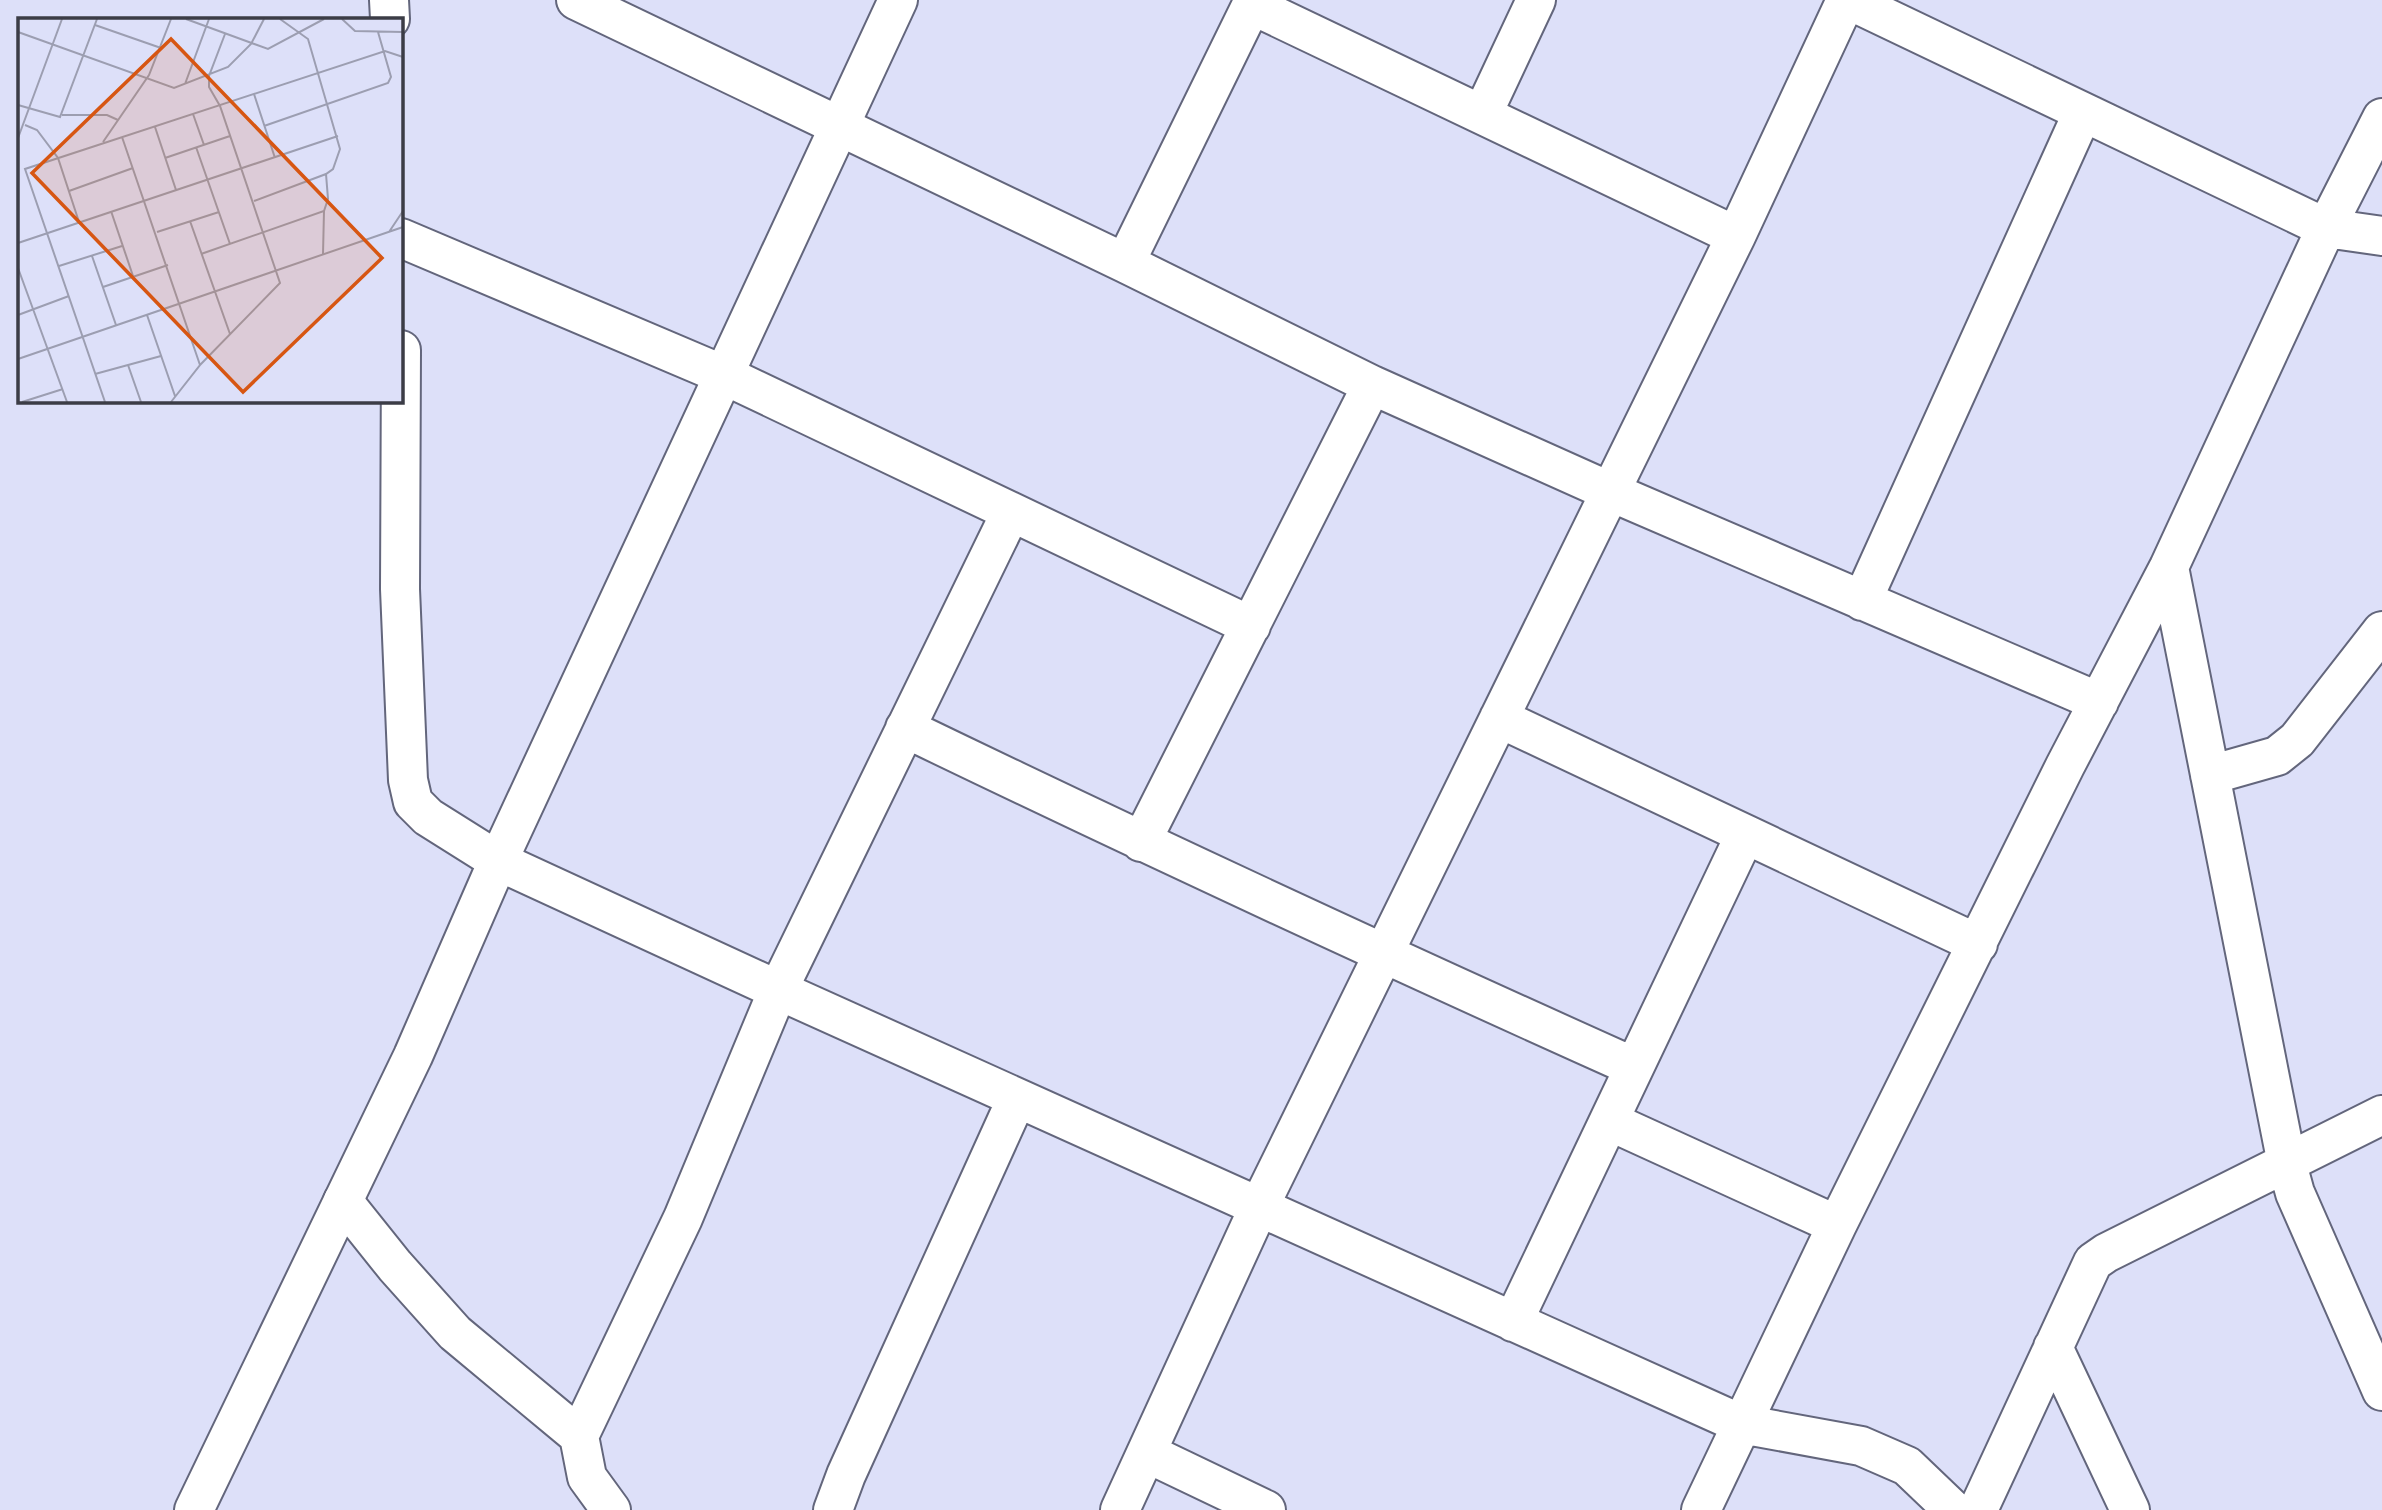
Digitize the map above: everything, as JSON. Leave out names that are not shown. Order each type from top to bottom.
[{"type":"street","points":[[389,0],[390,18]]},
{"type":"street","points":[[576,0],[1125,263],[1372,385],[1611,492],[2099,702]]},
{"type":"street","points":[[194,1510],[413,1056],[498,861],[898,0]]},
{"type":"street","points":[[1483,113],[1536,0]]},
{"type":"street","points":[[1120,1510],[1259,1207],[1736,236],[1847,0],[2326,228],[2382,236]]},
{"type":"street","points":[[1125,263],[1253,3],[1736,236]]},
{"type":"street","points":[[1862,601],[2083,112]]},
{"type":"street","points":[[1701,1510],[1837,1225],[2169,567],[2326,228],[2382,118]]},
{"type":"street","points":[[402,238],[724,375],[1251,626]]},
{"type":"street","points":[[1141,842],[1372,385]]},
{"type":"street","points":[[401,402],[400,589],[408,780],[413,802],[428,817],[498,861],[1741,1424],[1861,1446],[1907,1466],[1954,1510]]},
{"type":"street","points":[[611,1510],[587,1477],[579,1436],[682,1218],[778,990],[1011,512]]},
{"type":"street","points":[[2169,567],[2287,1164],[2295,1193],[2382,1391]]},
{"type":"street","points":[[2210,775],[2277,755],[2297,740],[2382,631]]},
{"type":"street","points":[[1499,718],[1978,944]]},
{"type":"street","points":[[905,728],[1383,955],[1634,1067]]},
{"type":"street","points":[[1513,1322],[1745,835]]},
{"type":"street","points":[[832,1510],[1017,1098]]},
{"type":"street","points":[[1978,1510],[2094,1262],[2106,1253],[2382,1115]]},
{"type":"street","points":[[1609,1121],[1837,1225]]},
{"type":"street","points":[[343,1201],[395,1266],[456,1333],[579,1436]]},
{"type":"street","points":[[2053,1347],[2130,1510]]},
{"type":"street","points":[[1147,1453],[1266,1510]]}]
